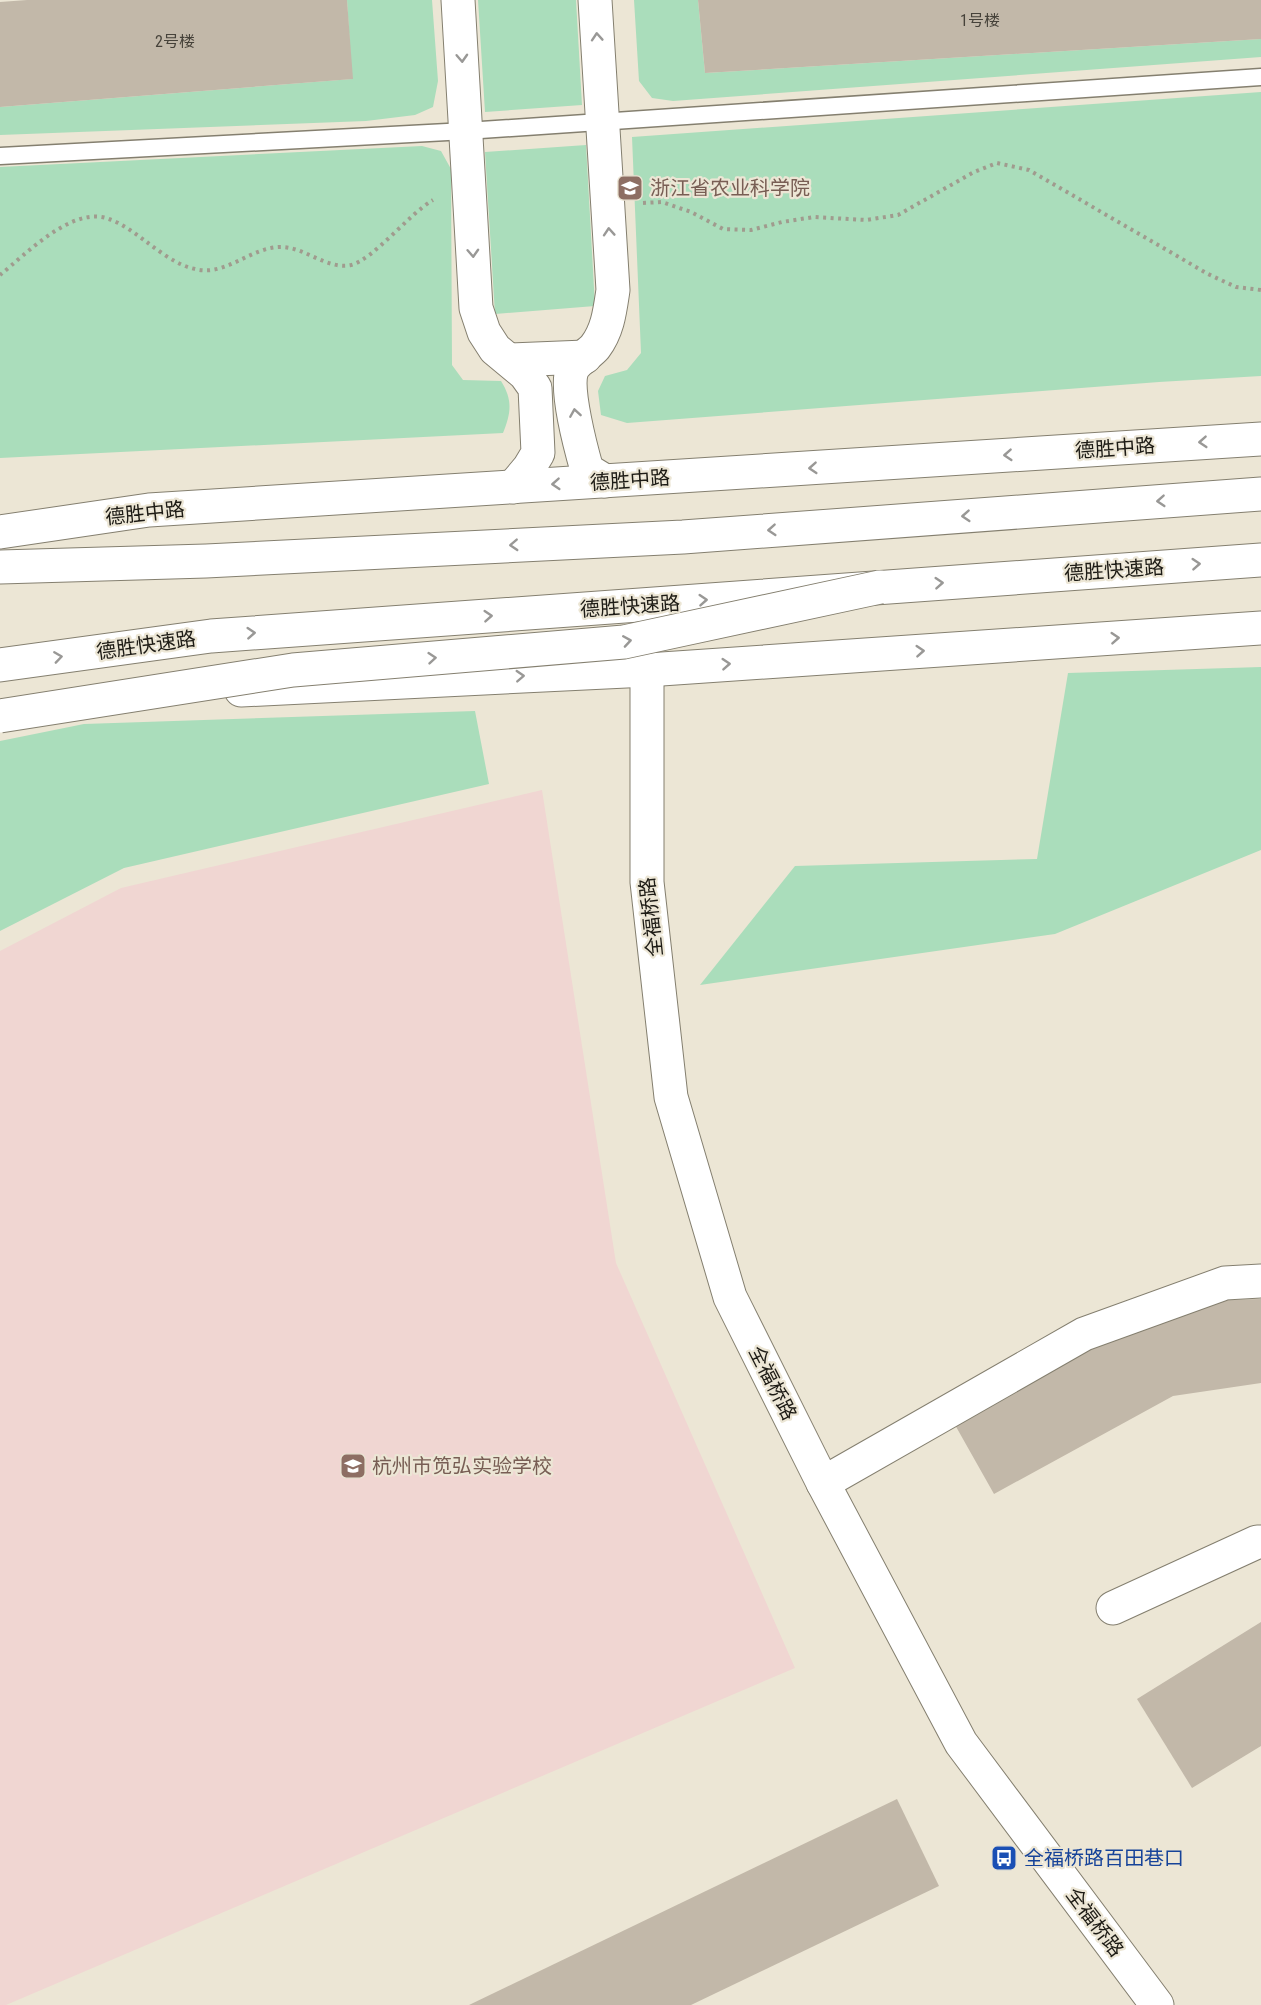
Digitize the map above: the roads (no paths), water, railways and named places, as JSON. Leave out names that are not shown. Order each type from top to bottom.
[{"type":"main road","points":[[458,0],[476,308],[484,332],[495,349],[511,360],[535,388],[538,453],[513,487]]},
{"type":"main road","points":[[595,0],[613,290],[608,321],[596,346],[573,367],[570,381],[580,446],[587,470],[604,481]]},
{"type":"main road","points":[[511,360],[585,357]]},
{"type":"main road","name":"德胜中路","points":[[0,532],[149,510],[1261,439]]},
{"type":"main road","points":[[0,567],[206,561],[683,537],[1261,494]]},
{"type":"main road","name":"德胜快速路","points":[[0,665],[211,636],[1261,560]]},
{"type":"main road","points":[[0,716],[293,670],[624,642],[880,587]]},
{"type":"main road","points":[[0,702],[647,670],[1261,628]]},
{"type":"main road","name":"全福桥路","points":[[647,670],[647,882],[671,1096],[730,1297],[823,1483],[961,1743],[1157,2005]]},
{"type":"main road","points":[[823,1483],[1084,1334],[1225,1283],[1261,1281]]},
{"type":"main road","points":[[1113,1608],[1261,1542]]},
{"type":"lane","points":[[0,156],[466,131],[1261,77]]},
{"type":"place","name":"浙江省农业科学院","points":[[630,188]]},
{"type":"place","name":"杭州市笕弘实验学校","points":[[353,1466]]},
{"type":"place","name":"全福桥路百田巷口","points":[[1004,1858]]}]
